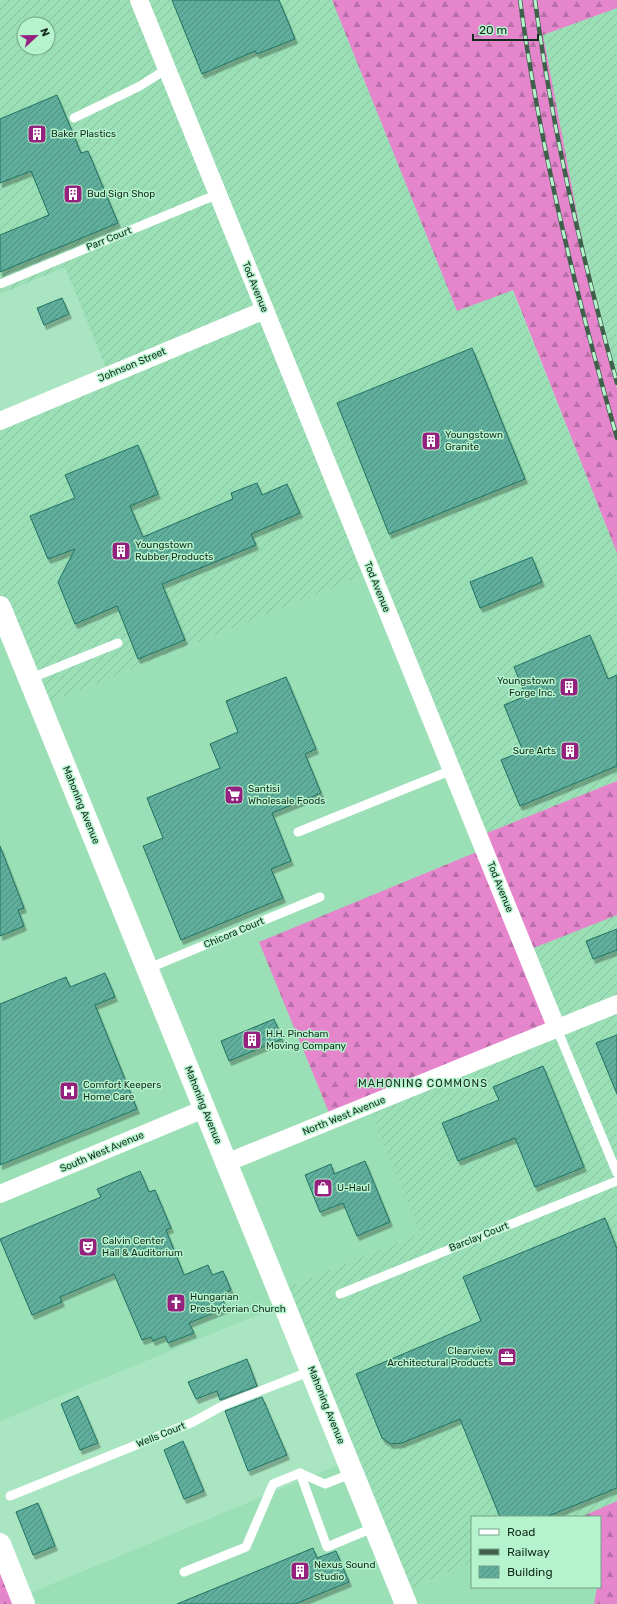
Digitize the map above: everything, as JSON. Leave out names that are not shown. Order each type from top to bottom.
[{"type":"main road","name":"Mahoning Avenue","points":[[0,607],[406,1604]]},
{"type":"main road","points":[[0,1544],[24,1604]]},
{"type":"street","name":"Tod Avenue","points":[[139,0],[557,1029]]},
{"type":"street","name":"Johnson Street","points":[[0,421],[265,310]]},
{"type":"street","name":"North West Avenue","points":[[226,1163],[617,1004]]},
{"type":"street","name":"South West Avenue","points":[[0,1194],[204,1109]]},
{"type":"lane","points":[[74,118],[124,94],[167,69]]},
{"type":"lane","name":"Parr Court","points":[[0,284],[218,194]]},
{"type":"lane","points":[[29,679],[118,643]]},
{"type":"lane","points":[[298,832],[452,770]]},
{"type":"lane","name":"Chicora Court","points":[[147,969],[320,897]]},
{"type":"lane","name":"Tod Avenue","points":[[557,1029],[617,1173]]},
{"type":"lane","name":"Barclay Court","points":[[340,1294],[617,1181]]},
{"type":"lane","name":"Wells Court","points":[[10,1496],[193,1422],[224,1405],[312,1371]]},
{"type":"lane","points":[[184,1572],[246,1547],[273,1484],[300,1473],[325,1484],[353,1473]]},
{"type":"lane","points":[[300,1473],[327,1547],[375,1527]]},
{"type":"shaded area","points":[[0,0],[332,0],[457,311],[512,290],[617,553],[617,781],[479,836],[371,572],[40,706],[0,607],[0,421],[109,375],[65,267],[0,294]]},
{"type":"shaded area","points":[[617,8],[617,375],[561,155],[543,35]]},
{"type":"shaded area","points":[[371,572],[484,849],[296,1033],[332,1120],[368,1106],[420,1233],[279,1291],[284,1304],[0,1421],[0,607],[40,706]]},
{"type":"shaded area","points":[[617,915],[617,1501],[583,1516],[471,1516],[471,1562],[401,1592],[279,1291],[420,1233],[368,1106],[526,951]]},
{"type":"shaded area","points":[[348,1461],[401,1592],[471,1562],[471,1588],[597,1588],[594,1604],[24,1604],[21,1597]]},
{"type":"green space","points":[[332,0],[617,0],[617,8],[543,35],[586,261],[617,389],[617,553],[513,290],[457,311]]},
{"type":"green space","points":[[617,781],[617,915],[526,951],[557,1029],[332,1120],[259,942],[484,849],[479,836]]},
{"type":"green space","points":[[617,1501],[617,1604],[594,1604],[597,1588],[601,1588],[601,1516],[583,1516]]},
{"type":"green space","points":[[0,1544],[24,1604],[0,1604]]},
{"type":"building","points":[[172,0],[279,0],[295,39],[257,54],[255,51],[202,74]]},
{"type":"building","points":[[57,95],[81,153],[88,151],[118,223],[0,272],[0,235],[49,215],[31,171],[0,183],[0,119]]},
{"type":"building","points":[[62,298],[69,314],[44,325],[37,308]]},
{"type":"building","name":"Youngstown Granite","points":[[472,348],[525,479],[389,534],[337,403]]},
{"type":"building","name":"Youngstown Rubber Products","points":[[138,445],[158,494],[130,506],[143,537],[233,499],[231,493],[257,483],[262,495],[287,484],[300,513],[251,534],[256,545],[162,584],[185,640],[138,659],[117,606],[75,624],[58,582],[75,549],[48,559],[30,516],[75,498],[65,475]]},
{"type":"building","points":[[532,557],[542,582],[480,608],[470,582]]},
{"type":"building","points":[[590,635],[608,679],[617,675],[617,766],[520,806],[501,760],[523,751],[504,705],[526,696],[514,667]]},
{"type":"building","name":"Santisi Wholesale Foods","points":[[286,677],[316,749],[305,754],[321,793],[272,813],[291,861],[271,869],[283,898],[181,940],[143,846],[163,838],[147,798],[220,768],[210,744],[238,732],[226,701]]},
{"type":"building","points":[[0,846],[24,908],[18,910],[24,926],[0,936]]},
{"type":"building","points":[[617,929],[617,950],[593,959],[586,941]]},
{"type":"building","name":"Comfort Keepers Home Care","points":[[105,973],[115,997],[95,1005],[137,1109],[0,1165],[0,1004],[66,977],[70,987]]},
{"type":"building","name":"H.H. Pincham Moving Company","points":[[274,1019],[282,1039],[229,1061],[221,1041]]},
{"type":"building","points":[[617,1035],[617,1094],[596,1043]]},
{"type":"building","points":[[543,1066],[584,1167],[535,1187],[515,1138],[458,1161],[442,1123],[499,1100],[493,1087]]},
{"type":"building","points":[[365,1161],[390,1222],[357,1236],[343,1203],[320,1212],[305,1175],[331,1164],[334,1174]]},
{"type":"building","name":"Calvin Center Hall & Auditorium","points":[[140,1171],[149,1192],[155,1190],[171,1228],[166,1230],[184,1275],[208,1265],[212,1275],[223,1271],[231,1290],[221,1295],[226,1308],[189,1323],[194,1333],[168,1343],[165,1336],[153,1341],[151,1337],[142,1340],[114,1274],[60,1297],[62,1302],[32,1315],[0,1239],[101,1197],[97,1189]]},
{"type":"building","name":"Clearview Architectural Products","points":[[605,1218],[617,1249],[617,1488],[548,1516],[500,1516],[460,1419],[402,1443],[391,1444],[382,1438],[356,1374],[481,1321],[463,1277]]},
{"type":"building","points":[[247,1359],[257,1386],[220,1400],[217,1391],[196,1399],[188,1382]]},
{"type":"building","points":[[78,1396],[98,1443],[80,1450],[61,1404]]},
{"type":"building","points":[[262,1397],[287,1455],[248,1471],[225,1411]]},
{"type":"building","points":[[183,1441],[204,1491],[184,1499],[164,1450]]},
{"type":"building","points":[[38,1503],[55,1546],[33,1555],[16,1512]]},
{"type":"building","name":"Nexus Sound Studio","points":[[313,1548],[317,1558],[336,1551],[349,1582],[295,1604],[177,1604]]},
{"type":"railway","points":[[520,0],[528,55],[549,166],[587,330],[617,438]]},
{"type":"railway","points":[[535,0],[550,97],[569,193],[592,289],[617,383]]},
{"type":"place","name":"Baker Plastics","points":[[37,134]]},
{"type":"place","name":"Bud Sign Shop","points":[[73,194]]},
{"type":"place","name":"Youngstown Granite","points":[[431,441]]},
{"type":"place","name":"Youngstown Rubber Products","points":[[121,551]]},
{"type":"place","name":"Youngstown Forge Inc.","points":[[569,687]]},
{"type":"place","name":"Sure Arts","points":[[570,751]]},
{"type":"place","name":"Santisi Wholesale Foods","points":[[234,795]]},
{"type":"place","name":"H.H. Pincham Moving Company","points":[[252,1040]]},
{"type":"place","name":"Comfort Keepers Home Care","points":[[69,1091]]},
{"type":"place","name":"U-Haul","points":[[323,1188]]},
{"type":"place","name":"Calvin Center Hall & Auditorium","points":[[88,1247]]},
{"type":"place","name":"Hungarian Presbyterian Church","points":[[176,1303]]},
{"type":"place","name":"Clearview Architectural Products","points":[[507,1357]]},
{"type":"place","name":"Nexus Sound Studio","points":[[300,1571]]},
{"type":"district","name":"MAHONING COMMONS","points":[[423,1083]]}]
